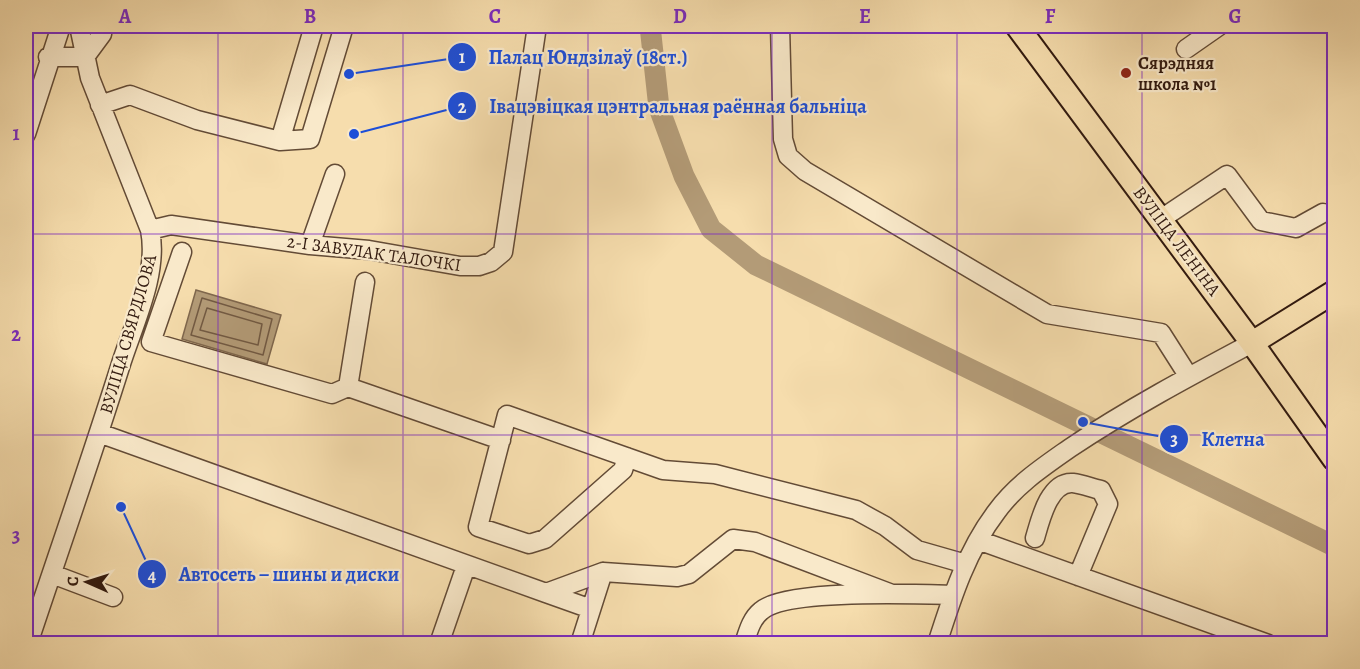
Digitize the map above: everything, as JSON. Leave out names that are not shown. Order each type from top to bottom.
[{"type":"main road","name":"ВУЛІЦА ЛЕНІНА","points":[[1017,26],[1161,219],[1335,459]]},
{"type":"main road","points":[[1252,343],[1335,292]]},
{"type":"street","name":"ВУЛІЦА СВЯРДЛОВА","points":[[28,644],[99,433],[147,279],[153,247],[150,230],[100,105],[85,57],[79,26]]},
{"type":"street","points":[[48,57],[85,57],[102,34],[103,26]]},
{"type":"street","points":[[280,141],[314,26]]},
{"type":"street","points":[[100,105],[130,94],[198,120],[280,141],[310,140],[344,26]]},
{"type":"street","name":"2-І ЗАВУЛАК ТАЛОЧКІ","points":[[150,230],[171,225],[310,245],[369,250],[460,266],[479,266],[491,262],[503,252],[537,26]]},
{"type":"street","points":[[780,26],[783,139],[788,156],[805,171],[1047,314],[1161,333],[1189,377]]},
{"type":"street","points":[[1186,49],[1220,26]]},
{"type":"street","points":[[26,134],[56,27]]},
{"type":"street","points":[[310,245],[334,174]]},
{"type":"street","points":[[1161,219],[1227,175],[1261,220],[1296,228],[1323,213]]},
{"type":"street","points":[[182,252],[151,342],[332,394],[348,387],[501,440]]},
{"type":"street","points":[[348,387],[365,282]]},
{"type":"street","points":[[937,644],[952,595],[978,540],[998,510],[1027,478],[1086,437],[1252,343]]},
{"type":"street","points":[[627,457],[623,470],[545,539],[529,544],[478,527],[507,415],[627,457],[663,470],[715,474],[856,510],[885,526],[917,550],[966,564]]},
{"type":"street","points":[[99,433],[591,609]]},
{"type":"street","points":[[1035,538],[1043,512],[1061,486],[1071,483],[1101,490],[1108,504],[1078,576]]},
{"type":"street","points":[[546,592],[603,572],[677,577],[689,574],[733,540],[755,542],[892,594]]},
{"type":"street","points":[[978,540],[1268,644]]},
{"type":"street","points":[[439,644],[466,566]]},
{"type":"street","points":[[580,644],[603,572]]},
{"type":"street","points":[[52,574],[113,597]]},
{"type":"street","points":[[744,644],[752,622],[762,609],[788,602],[843,594],[952,595]]},
{"type":"water","points":[[196,290],[281,315],[267,364],[182,339]]},
{"type":"waterway","points":[[650,26],[659,108],[684,176],[711,229],[756,265],[1334,546]]},
{"type":"place","name":"Сярэдняя школа №1","points":[[1126,73]]},
{"type":"place","name":"Палац Юндзілаў (18ст.)","points":[[349,74]]},
{"type":"place","name":"Івацэвіцкая цэнтральная раённая бальніца","points":[[354,134]]},
{"type":"place","name":"Клетна","points":[[1083,422]]},
{"type":"place","name":"Автосеть – шины и диски","points":[[121,507]]}]
